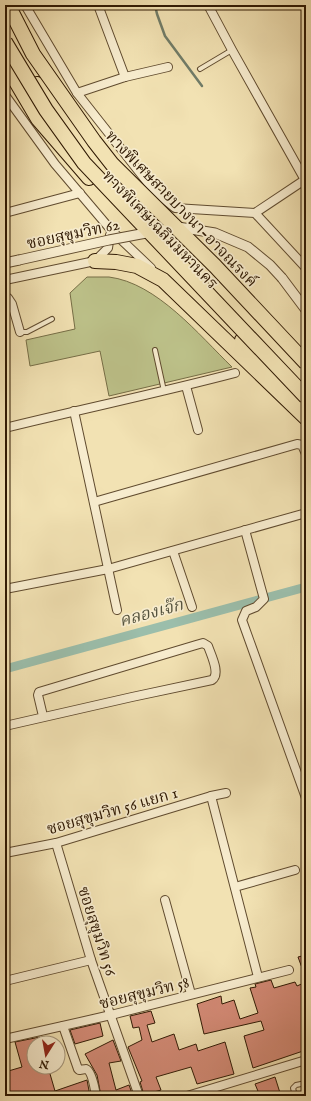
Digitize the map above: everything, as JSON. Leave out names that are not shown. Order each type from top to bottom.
[{"type":"highway","name":"ทางพิเศษสายบางนา-อาจณรงค์","points":[[8,5],[33,54],[94,141],[112,164],[215,266],[306,363]]},
{"type":"highway","name":"ทางพิเศษเฉลิมมหานคร","points":[[5,33],[33,80],[87,152],[306,378]]},
{"type":"highway","points":[[5,42],[46,110],[84,163],[306,397]]},
{"type":"highway","name":"ทางพิเศษเฉลิมมหานคร","points":[[5,63],[38,119],[80,168],[306,408]]},
{"type":"highway","points":[[95,262],[116,262],[137,266],[163,280],[306,418]]},
{"type":"street","points":[[26,5],[77,93],[155,192],[175,208],[255,213],[305,179],[208,5]]},
{"type":"street","points":[[98,5],[125,77]]},
{"type":"street","points":[[77,93],[125,77],[168,67]]},
{"type":"street","points":[[5,95],[8,107],[80,194],[111,230],[163,280]]},
{"type":"street","points":[[5,213],[80,194]]},
{"type":"street","points":[[255,213],[306,268]]},
{"type":"street","name":"ซอยสุขุมวิท 62","points":[[5,263],[109,240],[178,228],[215,232],[248,247],[270,264],[306,310]]},
{"type":"street","points":[[5,280],[95,262],[108,248],[111,230]]},
{"type":"street","points":[[5,297],[8,298],[12,304],[20,332]]},
{"type":"street","points":[[5,428],[74,411],[164,392],[235,373]]},
{"type":"street","points":[[186,386],[198,430]]},
{"type":"street","points":[[74,411],[118,610]]},
{"type":"street","points":[[94,502],[297,444],[302,445],[306,454]]},
{"type":"street","points":[[5,588],[108,569],[306,513]]},
{"type":"street","points":[[244,530],[264,598],[256,608],[246,611],[242,620],[306,798]]},
{"type":"street","points":[[173,550],[192,607]]},
{"type":"street","points":[[5,726],[43,716],[212,680],[217,674],[208,646],[203,643],[39,692],[38,695],[43,716]]},
{"type":"street","name":"ซอยสุขุมวิท 56 แยก 1","points":[[5,853],[56,843],[211,796],[226,793]]},
{"type":"street","points":[[211,796],[258,977]]},
{"type":"street","name":"ซอยสุขุมวิท 56","points":[[56,843],[91,960],[139,1096]]},
{"type":"street","points":[[235,887],[295,870]]},
{"type":"street","points":[[165,900],[191,994]]},
{"type":"street","points":[[5,981],[91,960]]},
{"type":"street","name":"ซอยสุขุมวิท 58","points":[[5,1039],[111,1015],[289,970]]},
{"type":"street","points":[[63,1026],[78,1069],[85,1069],[91,1075],[96,1096]]},
{"type":"street","points":[[187,1096],[306,1060]]},
{"type":"lane","points":[[200,70],[232,50]]},
{"type":"lane","points":[[20,332],[27,332],[52,319]]},
{"type":"lane","points":[[155,350],[164,392]]},
{"type":"lane","points":[[295,1096],[293,1088],[306,1083]]},
{"type":"green space","points":[[87,277],[109,277],[127,281],[144,289],[176,312],[232,367],[109,396],[100,351],[30,366],[26,340],[75,329],[70,293]]},
{"type":"building","points":[[306,955],[306,975],[305,976],[298,957]]},
{"type":"building","points":[[271,980],[274,988],[295,982],[297,986],[306,982],[306,1050],[253,1068],[244,1036],[264,1030],[261,1021],[204,1034],[197,1004],[221,996],[222,1004],[234,1000],[240,1019],[258,1013],[250,988],[256,987],[255,984]]},
{"type":"building","points":[[151,1011],[155,1023],[147,1025],[152,1042],[174,1034],[179,1050],[196,1044],[198,1051],[225,1042],[234,1074],[197,1084],[191,1067],[156,1077],[161,1090],[144,1095],[140,1082],[142,1081],[128,1047],[142,1040],[139,1027],[133,1028],[130,1016]]},
{"type":"building","points":[[100,1023],[103,1036],[75,1044],[70,1030]]},
{"type":"building","points":[[26,1040],[26,1075],[50,1075],[55,1091],[87,1080],[90,1096],[14,1096],[14,1092],[5,1094],[5,1072],[22,1067],[15,1042]]},
{"type":"building","points":[[113,1040],[121,1061],[109,1063],[116,1090],[129,1085],[133,1096],[101,1096],[97,1075],[85,1054]]},
{"type":"building","points":[[275,1077],[281,1096],[260,1096],[255,1084]]},
{"type":"waterway","points":[[155,5],[165,36],[202,86]]},
{"type":"waterway","name":"คลองเจ๊ก","points":[[5,669],[306,587]]}]
